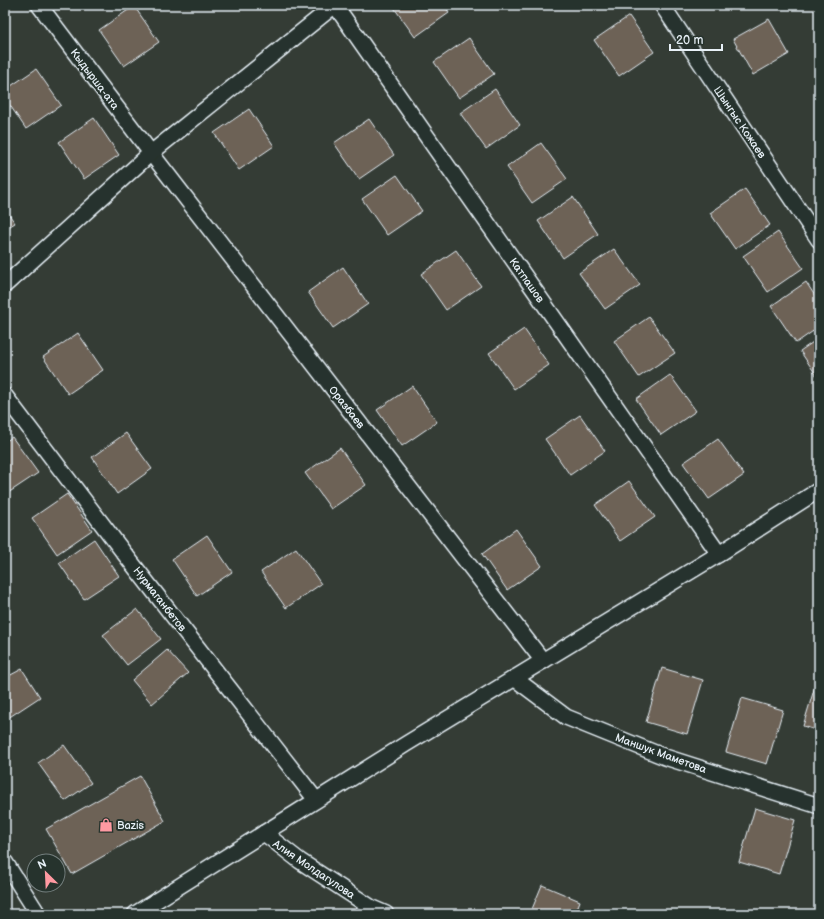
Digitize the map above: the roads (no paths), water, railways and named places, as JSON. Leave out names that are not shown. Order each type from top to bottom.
[{"type":"street","name":"Кыдырша-ата","points":[[39,5],[151,153]]},
{"type":"street","points":[[5,285],[151,153],[335,5]]},
{"type":"street","name":"Катпашов","points":[[335,5],[719,554]]},
{"type":"street","name":"Шынгыс Кожаев","points":[[662,5],[819,240]]},
{"type":"street","name":"Оразбаев","points":[[151,153],[543,661]]},
{"type":"street","name":"Нурмаганбетов","points":[[5,396],[124,554],[316,800]]},
{"type":"street","points":[[135,914],[514,678],[816,496]]},
{"type":"street","name":"Маншук Маметова","points":[[514,678],[566,717],[665,757],[819,806]]},
{"type":"street","name":"Алия Молдагулова","points":[[264,833],[300,860],[372,908],[386,914]]},
{"type":"street","points":[[5,862],[38,914]]},
{"type":"place","name":"Bazis","points":[[106,825]]}]
